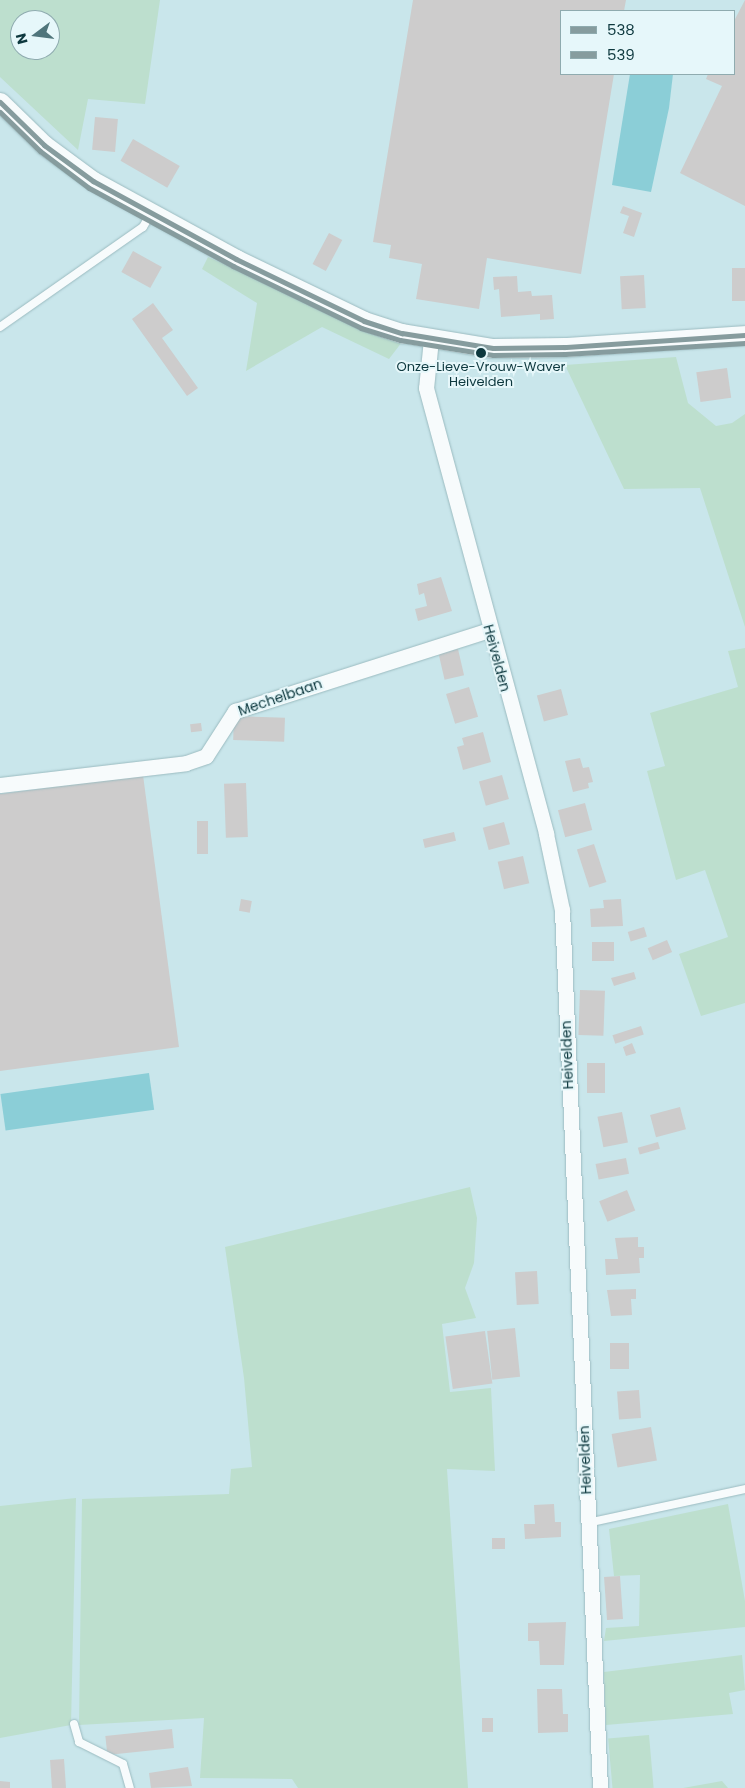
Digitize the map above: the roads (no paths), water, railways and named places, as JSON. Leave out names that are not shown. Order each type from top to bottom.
[{"type":"street","points":[[0,102],[44,145],[72,166],[236,259],[364,320],[431,339],[493,348],[566,347],[745,335]]},
{"type":"street","name":"Heivelden","points":[[431,339],[426,388],[489,630],[546,834],[562,910],[587,1523],[600,1788]]},
{"type":"street","name":"Mechelbaan","points":[[0,785],[206,756],[216,744],[235,711],[489,630]]},
{"type":"lane","points":[[0,327],[143,227],[152,212]]},
{"type":"lane","points":[[587,1523],[745,1489]]},
{"type":"lane","points":[[74,1724],[79,1742],[123,1764],[130,1788]]},
{"type":"water","points":[[630,75],[673,75],[669,108],[651,192],[612,185]]},
{"type":"water","points":[[149,1073],[154,1110],[6,1131],[0,1094]]},
{"type":"place","name":"Onze-Lieve-Vrouw-Waver Heivelden","points":[[481,353]]}]
